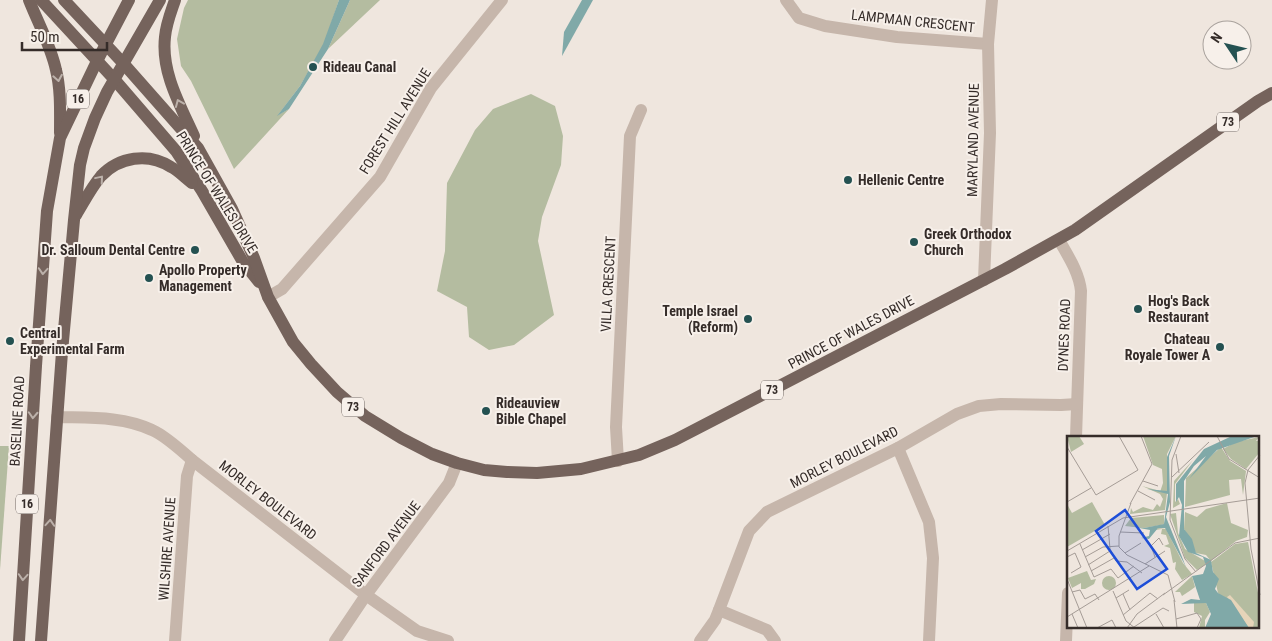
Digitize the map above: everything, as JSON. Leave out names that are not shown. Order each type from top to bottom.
[{"type":"main road","points":[[29,0],[56,69],[60,90],[60,138]]},
{"type":"main road","name":"PRINCE OF WALES DRIVE","points":[[41,0],[114,79],[176,151],[202,191],[243,262],[266,293],[293,342],[311,364],[355,409],[380,426],[432,454],[457,464],[498,472],[537,473],[574,470],[639,455],[675,440],[1059,240],[1272,93]]},
{"type":"main road","name":"PRINCE OF WALES DRIVE","points":[[64,0],[198,148],[232,209],[254,258],[266,293]]},
{"type":"main road","name":"16","points":[[97,61],[129,0]]},
{"type":"main road","name":"16","points":[[42,641],[57,417],[80,165],[95,118],[114,79],[160,0]]},
{"type":"main road","points":[[175,0],[167,23],[165,58],[175,92],[198,148]]},
{"type":"main road","name":"BASELINE ROAD","points":[[19,641],[46,223],[60,138],[97,61]]},
{"type":"main road","points":[[74,220],[94,185],[103,174],[126,160],[145,158],[165,164],[172,167],[202,191]]},
{"type":"main road","points":[[216,218],[232,209]]},
{"type":"street","name":"FOREST HILL AVENUE","points":[[266,293],[282,289],[380,177],[431,88],[502,0]]},
{"type":"street","name":"LAMPMAN CRESCENT","points":[[786,0],[799,18],[825,26],[896,37],[988,44]]},
{"type":"street","name":"MARYLAND AVENUE","points":[[984,280],[990,133],[988,44],[992,0]]},
{"type":"street","name":"VILLA CRESCENT","points":[[618,461],[616,427],[630,136],[641,110]]},
{"type":"street","name":"DYNES ROAD","points":[[1059,240],[1077,273],[1081,291],[1076,436]]},
{"type":"street","name":"MORLEY BOULEVARD","points":[[700,641],[715,620],[749,531],[767,512],[898,448],[957,414],[979,406],[1001,404],[1076,404]]},
{"type":"street","name":"MORLEY BOULEVARD","points":[[57,417],[108,419],[153,430],[366,595],[417,632],[448,641]]},
{"type":"street","points":[[898,448],[929,522],[933,558],[929,641]]},
{"type":"street","name":"WILSHIRE AVENUE","points":[[175,641],[187,476],[192,460]]},
{"type":"street","name":"SANFORD AVENUE","points":[[336,641],[366,595],[449,483],[457,464]]},
{"type":"street","points":[[719,610],[766,630],[775,641]]},
{"type":"street","points":[[1066,641],[1067,617]]},
{"type":"green space","points":[[188,0],[339,0],[324,44],[300,86],[278,115],[289,109],[234,169],[191,81],[181,66],[177,39],[184,8]]},
{"type":"green space","points":[[350,0],[380,0],[328,49]]},
{"type":"green space","points":[[531,94],[555,106],[563,136],[561,165],[542,217],[538,241],[554,315],[514,345],[489,350],[469,337],[467,307],[437,291],[445,251],[447,183],[475,130],[493,109]]},
{"type":"green space","points":[[0,446],[9,446],[0,570]]},
{"type":"water","name":"Rideau Canal","points":[[339,0],[350,0],[328,49],[289,109],[277,116],[300,86],[323,44]]},
{"type":"water","points":[[582,0],[593,0],[562,56],[564,32]]},
{"type":"place","name":"Rideau Canal","points":[[313,67]]},
{"type":"place","name":"Hellenic Centre","points":[[848,180]]},
{"type":"place","name":"Greek Orthodox Church","points":[[914,242]]},
{"type":"place","name":"Dr. Salloum Dental Centre","points":[[195,250]]},
{"type":"place","name":"Apollo Property Management","points":[[149,278]]},
{"type":"place","name":"Hog's Back Restaurant","points":[[1138,309]]},
{"type":"place","name":"Temple Israel (Reform)","points":[[748,319]]},
{"type":"place","name":"Central Experimental Farm","points":[[10,341]]},
{"type":"place","name":"Chateau Royale Tower A","points":[[1220,347]]},
{"type":"place","name":"Rideauview Bible Chapel","points":[[486,411]]}]
